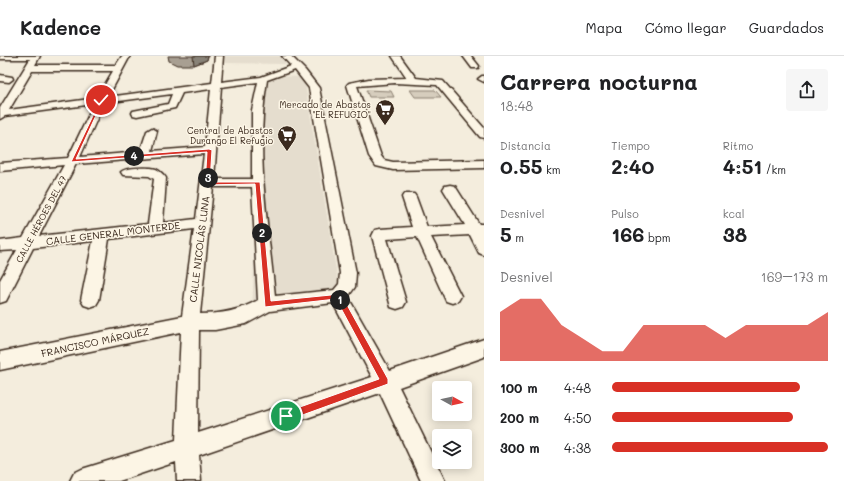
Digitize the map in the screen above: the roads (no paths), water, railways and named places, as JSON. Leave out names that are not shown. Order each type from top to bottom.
[{"type":"street","points":[[0,57],[36,56]]},
{"type":"street","points":[[1,115],[36,56]]},
{"type":"street","name":"CALLE HÉROES DEL 47","points":[[0,296],[72,161],[101,100],[126,56]]},
{"type":"street","name":"CALLE NICOLÁS LUNA","points":[[189,481],[186,448],[190,322],[207,183],[209,150],[220,56]]},
{"type":"street","points":[[267,77],[257,110],[258,183],[267,304],[338,296],[348,286],[348,273],[321,119],[314,88],[306,76],[295,67],[286,56]]},
{"type":"street","points":[[396,56],[414,81]]},
{"type":"street","points":[[467,56],[475,66]]},
{"type":"street","points":[[267,77],[295,67]]},
{"type":"street","points":[[28,68],[119,68]]},
{"type":"street","points":[[1,115],[267,77],[306,76]]},
{"type":"street","points":[[484,135],[442,84],[414,81],[356,83],[352,85],[375,156],[380,163],[393,166],[484,164]]},
{"type":"street","points":[[137,113],[172,106],[178,90]]},
{"type":"street","points":[[145,155],[152,131]]},
{"type":"street","points":[[0,167],[209,150]]},
{"type":"street","points":[[127,172],[152,172],[160,178],[155,228]]},
{"type":"street","points":[[207,183],[258,183]]},
{"type":"street","points":[[450,189],[479,229],[484,248]]},
{"type":"street","points":[[409,197],[421,231],[452,296]]},
{"type":"street","name":"CALLE GENERAL MONTERDE","points":[[0,246],[202,223]]},
{"type":"street","points":[[397,302],[379,236],[383,232],[479,229]]},
{"type":"street","points":[[90,300],[102,234]]},
{"type":"street","points":[[338,296],[385,381],[433,481]]},
{"type":"street","name":"FRANCISCO MÁRQUEZ","points":[[0,361],[190,322],[215,322],[246,316],[267,304]]},
{"type":"street","points":[[82,481],[286,416],[484,348]]},
{"type":"place","name":"Mercado de Abastos \"EL REFUGIO\"","points":[[385,126]]},
{"type":"place","name":"Central de Abastos Durango El Refugio","points":[[287,152]]}]
